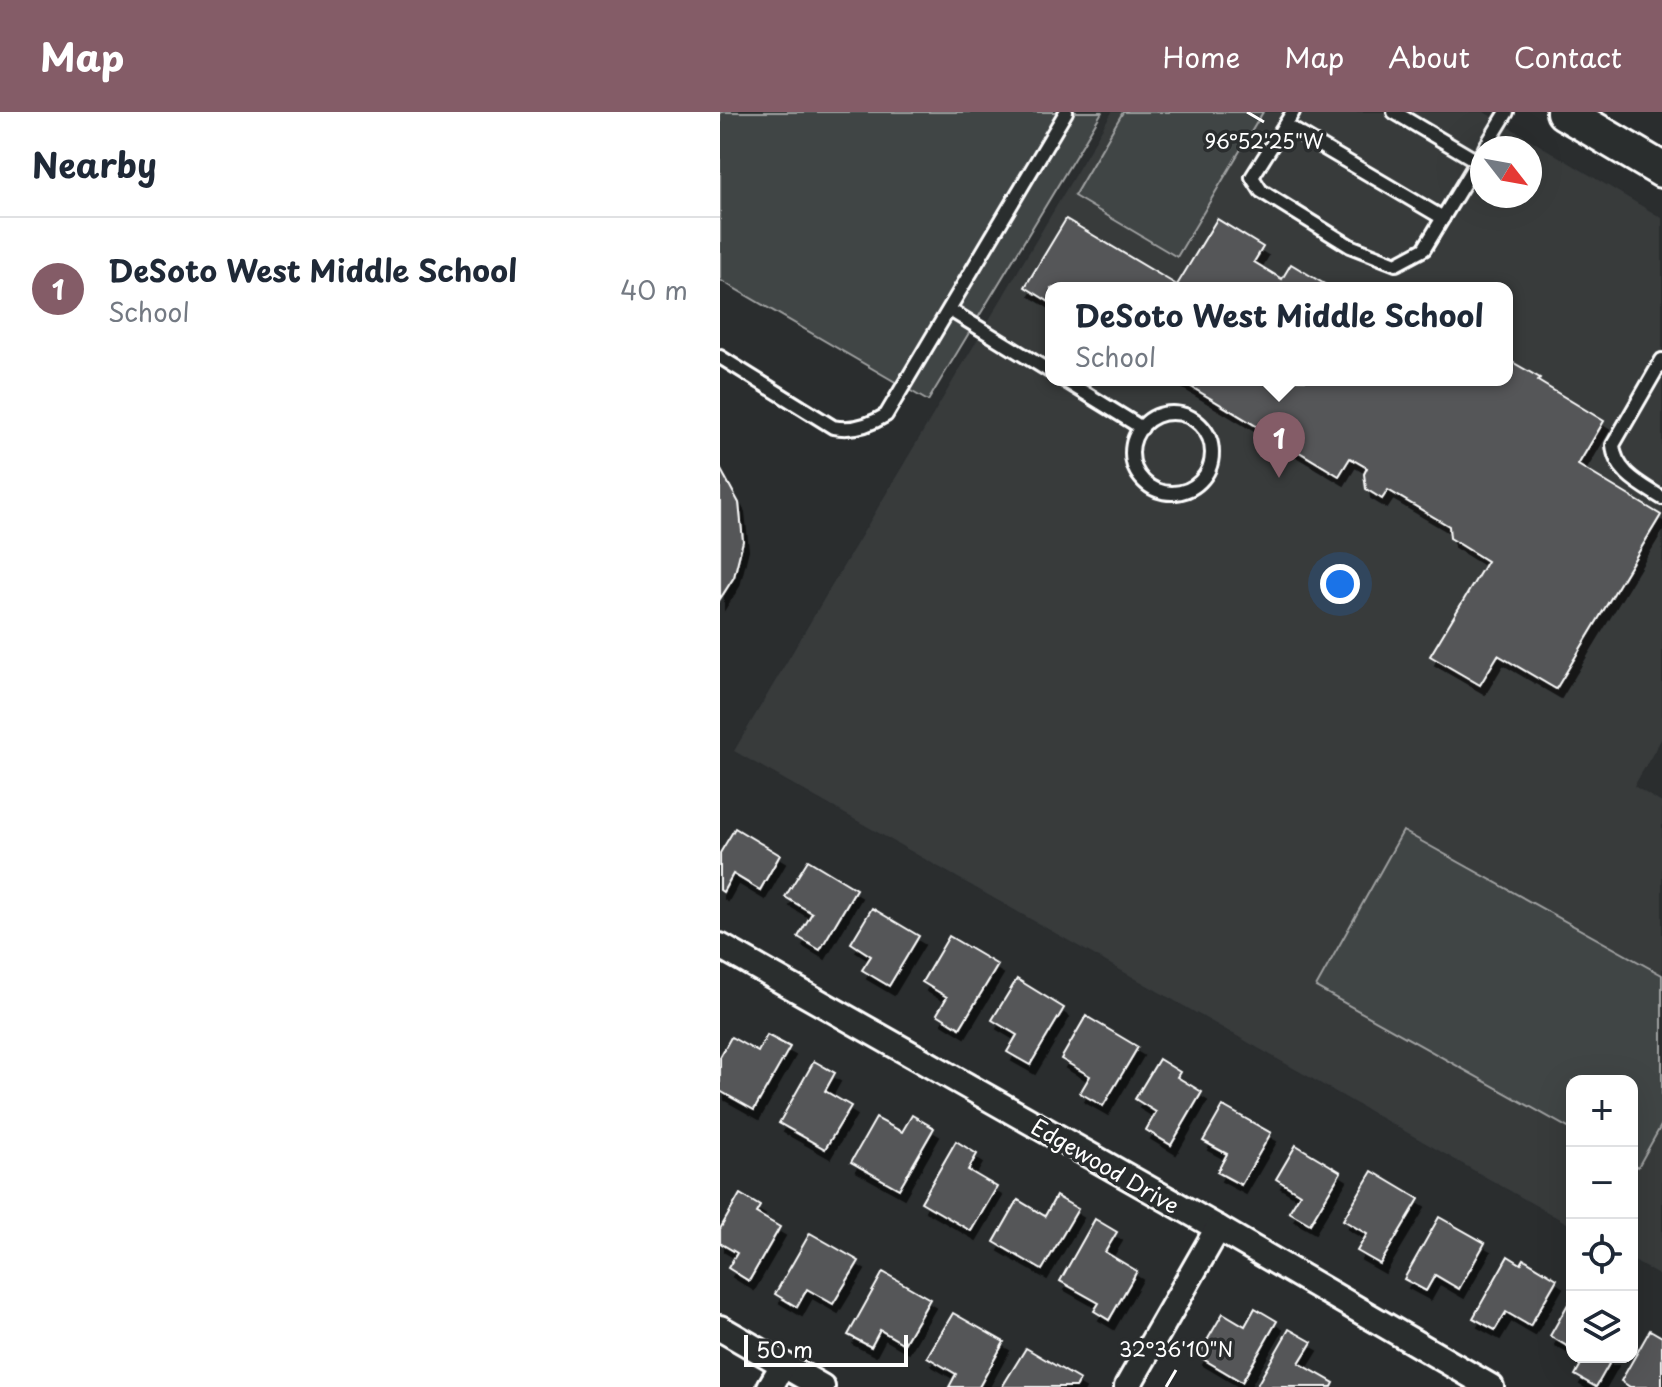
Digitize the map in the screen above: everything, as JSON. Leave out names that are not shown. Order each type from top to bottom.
[{"type":"main road","points":[[1564,112],[1662,170]]},
{"type":"street","name":"Edgewood Drive","points":[[720,946],[1218,1228],[1491,1387]]},
{"type":"street","points":[[1127,1387],[1218,1228]]},
{"type":"street","points":[[720,1328],[822,1387]]},
{"type":"street","points":[[770,1387],[783,1365]]},
{"type":"lane","points":[[720,357],[833,427],[846,430],[875,422],[886,415],[1066,112]]},
{"type":"lane","points":[[1293,112],[1252,177],[1261,191],[1350,246],[1396,264],[1424,249],[1470,173]]},
{"type":"lane","points":[[1394,112],[1470,149]]},
{"type":"lane","points":[[1492,136],[1507,112]]},
{"type":"lane","points":[[1285,125],[1443,218]]},
{"type":"lane","points":[[950,310],[1045,368]]},
{"type":"lane","points":[[1661,494],[1619,468],[1613,445],[1662,360]]},
{"type":"lane","points":[[1074,386],[1142,428]]},
{"type":"lane","points":[[1170,413],[1184,414],[1195,420],[1205,429],[1211,441],[1209,468],[1202,479],[1192,487],[1166,493],[1143,481],[1132,457],[1133,444],[1142,428],[1158,415],[1170,413]]},
{"type":"shaded area","points":[[720,112],[1102,112],[928,401],[720,280]]},
{"type":"shaded area","points":[[1112,112],[1484,112],[1524,136],[1470,136],[1470,208],[1542,208],[1542,147],[1662,218],[1662,738],[1634,786],[1662,803],[1662,1277],[1638,1263],[1638,1075],[1566,1075],[1566,1223],[734,751]]},
{"type":"shaded area","points":[[1123,112],[1263,112],[1177,257],[1074,196]]},
{"type":"shaded area","points":[[1403,831],[1662,975],[1662,1124],[1638,1167],[1638,1075],[1566,1075],[1566,1127],[1316,987]]},
{"type":"building","points":[[1066,219],[1172,282],[1045,282],[1045,299],[1025,287]]},
{"type":"building","points":[[1217,219],[1263,247],[1254,262],[1282,279],[1291,264],[1321,282],[1179,282]]},
{"type":"building","points":[[1513,362],[1604,421],[1578,465],[1661,515],[1556,689],[1498,655],[1480,685],[1430,656],[1487,561],[1450,538],[1449,526],[1388,490],[1382,499],[1366,489],[1364,474],[1367,468],[1350,458],[1339,476],[1190,386],[1513,386]]},
{"type":"building","points":[[720,468],[739,503],[743,541],[734,577],[720,599]]},
{"type":"building","points":[[735,828],[780,855],[760,890],[733,874],[723,892],[720,890],[720,853]]},
{"type":"building","points":[[808,860],[856,889],[820,950],[798,937],[812,913],[785,897]]},
{"type":"building","points":[[872,908],[919,936],[889,986],[862,970],[871,956],[851,943]]},
{"type":"building","points":[[949,936],[998,965],[960,1028],[937,1014],[947,997],[922,982]]},
{"type":"building","points":[[1017,979],[1064,1008],[1030,1065],[1007,1052],[1017,1035],[992,1020]]},
{"type":"building","points":[[1086,1016],[1138,1047],[1103,1106],[1080,1093],[1090,1076],[1061,1059]]},
{"type":"building","points":[[767,1035],[790,1047],[754,1110],[720,1091],[720,1057],[731,1037],[758,1052]]},
{"type":"building","points":[[1159,1059],[1180,1072],[1177,1077],[1202,1092],[1171,1145],[1146,1130],[1156,1112],[1135,1099]]},
{"type":"building","points":[[814,1061],[835,1073],[825,1091],[851,1106],[825,1149],[779,1123]]},
{"type":"building","points":[[1223,1106],[1271,1133],[1241,1185],[1217,1172],[1227,1154],[1203,1141]]},
{"type":"building","points":[[912,1115],[934,1128],[899,1189],[851,1162],[876,1118],[902,1132]]},
{"type":"building","points":[[956,1141],[977,1154],[968,1170],[997,1187],[971,1231],[921,1202]]},
{"type":"building","points":[[1296,1145],[1341,1172],[1310,1224],[1289,1212],[1300,1194],[1276,1179]]},
{"type":"building","points":[[1372,1171],[1419,1199],[1380,1264],[1357,1251],[1367,1234],[1343,1220]]},
{"type":"building","points":[[740,1194],[760,1206],[756,1213],[780,1227],[749,1281],[728,1268],[737,1253],[720,1243],[720,1229]]},
{"type":"building","points":[[1056,1196],[1078,1209],[1042,1270],[994,1242],[1018,1200],[1045,1216]]},
{"type":"building","points":[[1439,1217],[1485,1243],[1459,1289],[1435,1275],[1426,1291],[1404,1279]]},
{"type":"building","points":[[1095,1219],[1117,1232],[1105,1252],[1137,1271],[1109,1320],[1094,1311],[1099,1303],[1060,1281]]},
{"type":"building","points":[[810,1233],[859,1261],[833,1304],[807,1289],[797,1307],[775,1294]]},
{"type":"building","points":[[1508,1256],[1521,1264],[1524,1259],[1557,1279],[1530,1326],[1506,1312],[1495,1330],[1473,1318]]},
{"type":"building","points":[[883,1272],[930,1299],[904,1344],[880,1330],[871,1347],[848,1335]]},
{"type":"building","points":[[1255,1308],[1277,1321],[1242,1382],[1198,1356],[1223,1313],[1245,1326]]},
{"type":"building","points":[[1566,1308],[1566,1345],[1550,1336]]},
{"type":"building","points":[[953,1313],[1004,1342],[979,1387],[949,1387],[956,1374],[927,1357]]},
{"type":"building","points":[[1289,1329],[1312,1342],[1299,1363],[1334,1383],[1332,1387],[1256,1387]]},
{"type":"building","points":[[1650,1330],[1662,1337],[1662,1387],[1630,1387],[1621,1381],[1631,1363],[1638,1363],[1638,1351]]},
{"type":"building","points":[[1026,1348],[1080,1380],[1076,1387],[1002,1387]]},
{"type":"building","points":[[1582,1363],[1610,1363],[1596,1387],[1575,1375]]},
{"type":"place","name":"DeSoto West Middle School","points":[[1279,478]]}]
